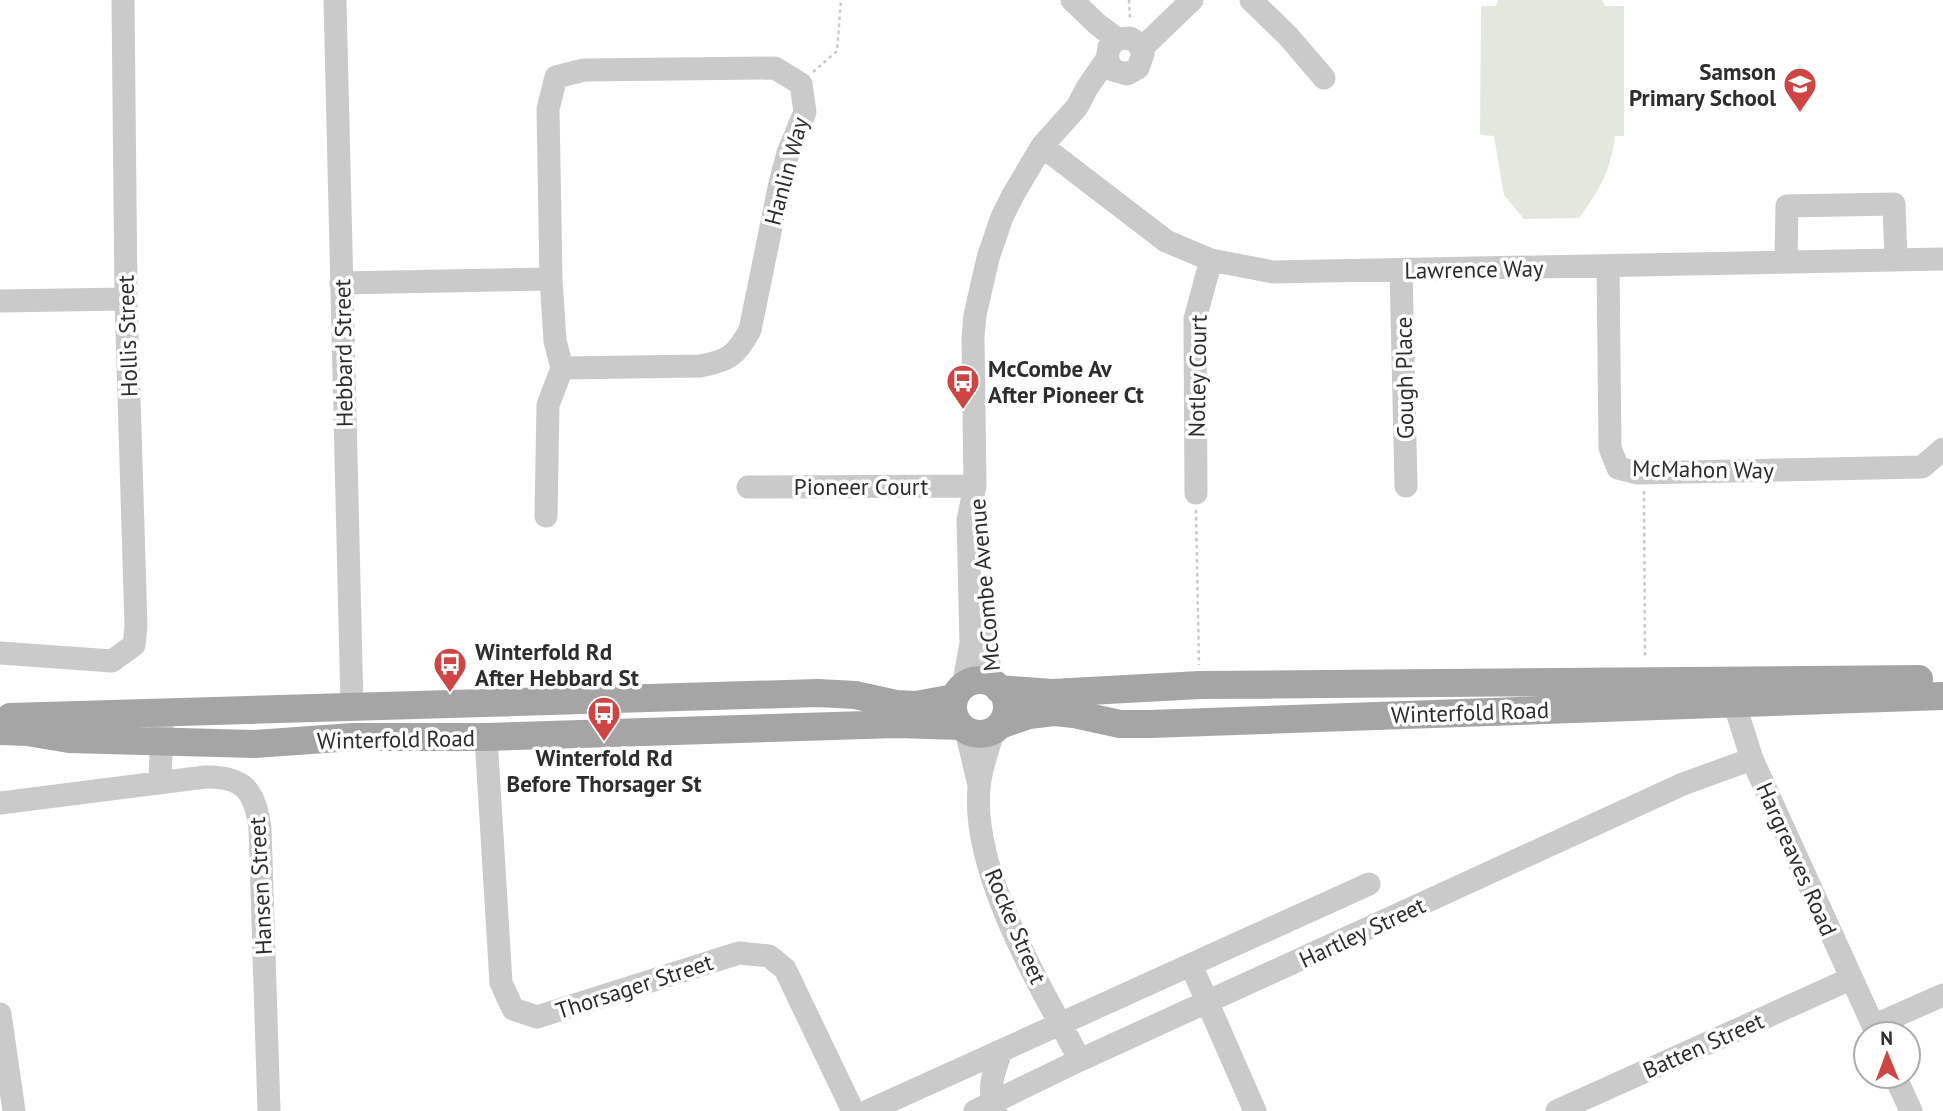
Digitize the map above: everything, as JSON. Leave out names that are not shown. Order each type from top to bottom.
[{"type":"main road","name":"Winterfold Road","points":[[997,728],[1029,715],[1054,712],[1120,724],[1150,724],[1943,678]]},
{"type":"main road","name":"Winterfold Road","points":[[996,687],[1052,693],[1200,685],[1645,680],[1731,691],[1943,696]]},
{"type":"main road","points":[[978,681],[996,687],[1006,704],[1004,719],[997,728],[979,734],[963,728],[954,714],[959,693],[978,681]]},
{"type":"main road","name":"Winterfold Road","points":[[0,718],[818,693],[855,695],[896,704],[916,705],[959,693]]},
{"type":"main road","name":"Winterfold Road","points":[[0,731],[27,732],[69,739],[254,744],[353,737],[486,737],[897,724],[963,728]]},
{"type":"street","name":"Hollis Street","points":[[0,653],[112,661],[134,645],[136,626],[126,299],[123,0]]},
{"type":"street","name":"Hebbard Street","points":[[335,0],[352,706]]},
{"type":"street","points":[[1072,0],[1122,46]]},
{"type":"street","name":"McCombe Avenue","points":[[996,687],[985,641],[983,521],[975,486],[973,337],[978,296],[1002,217],[1042,146],[1077,107],[1095,98],[1122,46],[1171,0]]},
{"type":"street","name":"McCombe Avenue","points":[[1122,46],[1192,0]]},
{"type":"street","points":[[1251,0],[1288,36],[1324,78]]},
{"type":"street","name":"Hanlin Way","points":[[775,68],[801,84],[805,113],[788,153],[780,183],[750,330],[733,355],[721,362],[699,366],[562,368],[555,341],[551,279],[548,109],[556,77],[584,70],[775,68]]},
{"type":"street","name":"Lawrence Way","points":[[1042,146],[1166,242],[1211,260],[1273,272],[1943,259]]},
{"type":"street","points":[[1786,262],[1787,206],[1881,204],[1894,204],[1896,260]]},
{"type":"street","name":"Notley Court","points":[[1196,494],[1195,319],[1211,260]]},
{"type":"street","name":"McMahon Way","points":[[1608,266],[1610,448],[1618,468],[1644,473],[1922,467],[1943,449]]},
{"type":"street","name":"Gough Place","points":[[1401,270],[1406,486]]},
{"type":"street","points":[[341,283],[551,279]]},
{"type":"street","points":[[0,301],[126,299]]},
{"type":"street","points":[[546,516],[548,405],[562,368]]},
{"type":"street","name":"McCombe Avenue","points":[[959,693],[971,643],[968,520],[975,486]]},
{"type":"street","name":"Pioneer Court","points":[[748,487],[975,486]]},
{"type":"street","name":"Hargreaves Road","points":[[1731,691],[1752,759],[1870,1020]]},
{"type":"street","points":[[160,782],[162,712]]},
{"type":"street","name":"Rocke Street","points":[[963,728],[979,784],[981,831],[996,887],[1011,926],[1080,1060]]},
{"type":"street","name":"Rocke Street","points":[[979,784],[997,728]]},
{"type":"street","name":"Thorsager Street","points":[[486,737],[501,983],[513,1009],[537,1017],[739,953],[769,956],[785,969],[853,1111]]},
{"type":"street","name":"Hartley Street","points":[[988,1108],[1080,1060],[1683,784],[1752,759]]},
{"type":"street","name":"Hansen Street","points":[[0,803],[205,777],[231,779],[249,792],[255,801],[260,828],[269,1111]]},
{"type":"street","name":"Hartley Street","points":[[868,1111],[1369,884]]},
{"type":"street","points":[[1191,965],[1255,1111]]},
{"type":"street","name":"Batten Street","points":[[1557,1111],[1850,979]]},
{"type":"street","points":[[1894,1020],[1943,995]]},
{"type":"street","points":[[0,1014],[14,1111]]},
{"type":"street","points":[[988,1108],[991,1081],[1001,1052]]},
{"type":"street","points":[[1901,1090],[1911,1111]]},
{"type":"path","points":[[801,84],[837,51],[841,0]]},
{"type":"path","points":[[1122,46],[1129,0]]},
{"type":"path","points":[[1644,473],[1645,680]]},
{"type":"path","points":[[1196,494],[1200,685]]},
{"type":"shaded area","points":[[1498,0],[1602,0],[1605,6],[1624,6],[1624,136],[1615,136],[1611,159],[1603,180],[1579,218],[1524,219],[1504,195],[1494,136],[1480,135],[1481,6],[1496,6]]},
{"type":"place","name":"Samson Primary School","points":[[1800,114]]},
{"type":"place","name":"McCombe Av After Pioneer Ct","points":[[963,411]]},
{"type":"place","name":"Winterfold Rd After Hebbard St","points":[[450,694]]},
{"type":"place","name":"Winterfold Rd Before Thorsager St","points":[[604,743]]}]
